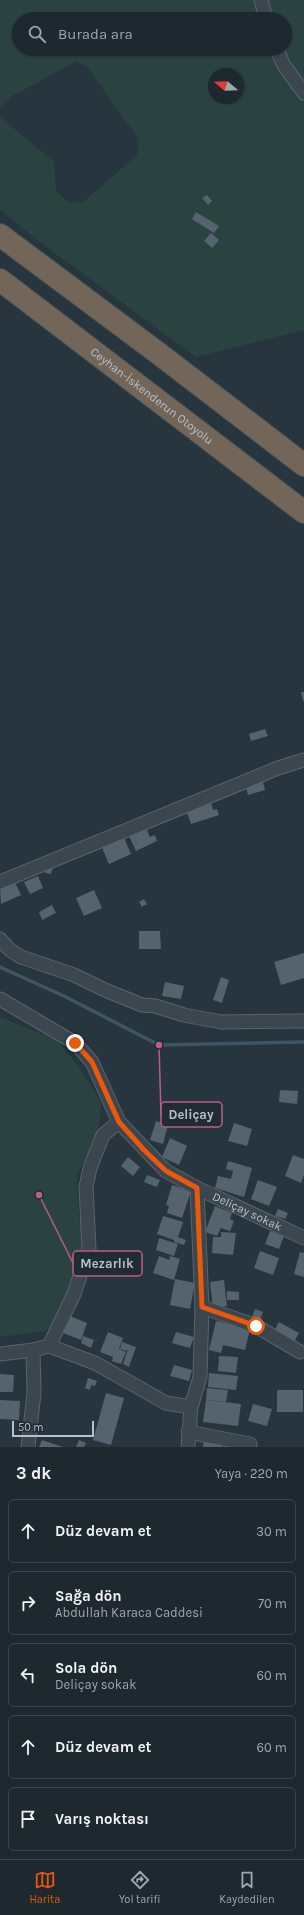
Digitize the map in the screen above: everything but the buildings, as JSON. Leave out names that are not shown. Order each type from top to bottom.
[{"type":"highway","points":[[0,235],[152,348],[304,465]]},
{"type":"highway","name":"Ceyhan-İskenderun Otoyolu","points":[[0,280],[304,512]]},
{"type":"street","points":[[261,0],[264,12]]},
{"type":"street","points":[[280,56],[283,64],[304,93]]},
{"type":"street","points":[[0,882],[278,768],[304,760]]},
{"type":"street","points":[[0,938],[10,950],[21,957],[74,975],[105,990],[142,1004],[155,1006],[184,1015],[221,1022],[304,1021]]},
{"type":"street","name":"Deliçay sokak","points":[[0,999],[75,1043],[92,1062],[119,1122],[144,1150],[166,1171],[197,1188],[304,1238]]},
{"type":"street","points":[[49,1346],[74,1294],[89,1249],[86,1187],[90,1168],[103,1135],[119,1122]]},
{"type":"street","points":[[188,1447],[190,1407],[200,1377],[202,1307],[197,1188]]},
{"type":"street","points":[[202,1307],[256,1326],[300,1352]]},
{"type":"street","points":[[0,1354],[32,1350],[49,1346],[96,1363],[166,1403],[190,1407]]},
{"type":"street","points":[[28,1447],[34,1393],[32,1350]]},
{"type":"street","points":[[188,1432],[250,1444],[250,1447]]},
{"type":"green space","points":[[0,0],[304,0],[304,330],[196,357],[49,249],[0,210],[0,117],[54,162],[56,191],[68,202],[82,203],[137,155],[139,140],[87,67],[77,61],[12,96],[0,107]]},
{"type":"green space","points":[[0,1017],[56,1040],[78,1065],[101,1102],[98,1136],[77,1174],[79,1216],[84,1248],[60,1318],[45,1331],[0,1337]]},
{"type":"waterway","points":[[0,967],[64,996],[159,1045],[304,1042]]},
{"type":"place","name":"Deliçay","points":[[159,1045]]},
{"type":"place","name":"Mezarlık","points":[[39,1195]]},
{"type":"route","points":[[75,1043],[92,1062],[119,1122],[144,1150],[166,1171],[197,1188],[202,1307],[256,1326]]}]
